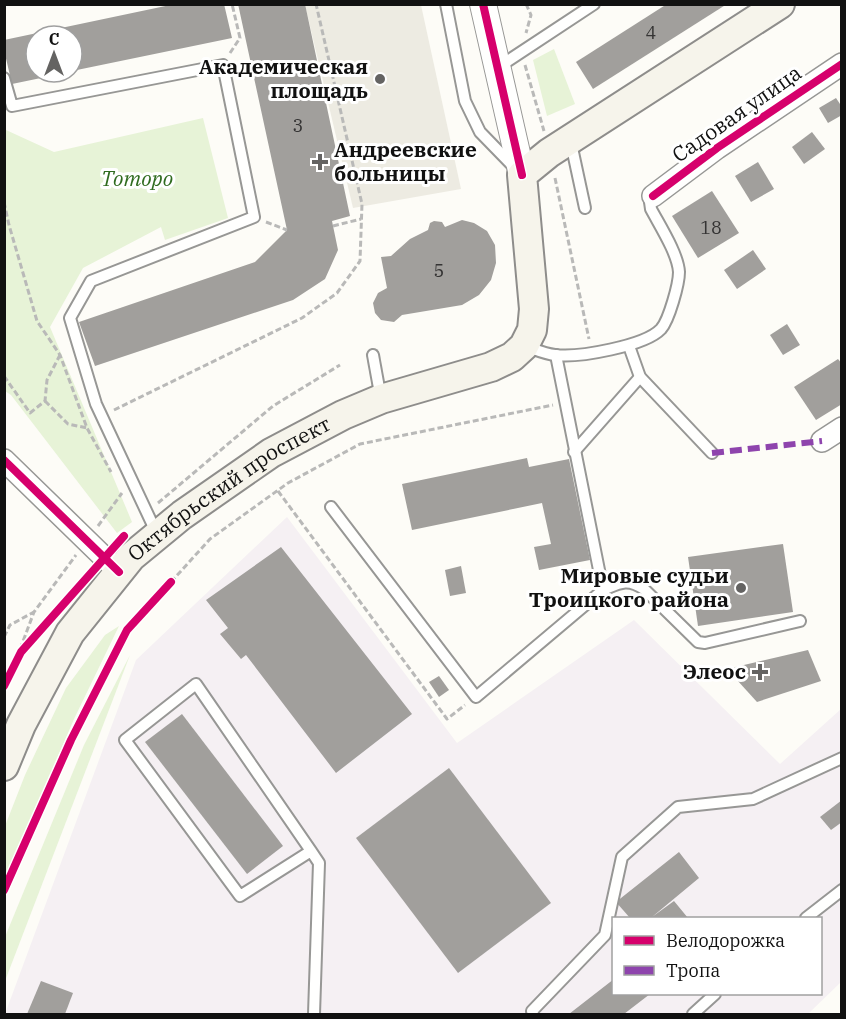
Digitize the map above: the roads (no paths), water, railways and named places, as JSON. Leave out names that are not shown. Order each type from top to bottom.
[{"type":"main road","points":[[524,346],[532,330],[534,309],[522,175],[549,153],[780,4]]},
{"type":"main road","name":"Октябрьский проспект","points":[[4,766],[21,725],[70,633],[131,557],[157,535],[271,453],[343,415],[381,399],[491,366],[512,357],[524,346]]},
{"type":"street","points":[[483,4],[522,175]]},
{"type":"street","name":"Садовая улица","points":[[653,196],[717,147],[842,64]]},
{"type":"street","points":[[822,441],[842,428]]},
{"type":"street","points":[[4,460],[119,572]]},
{"type":"lane","points":[[446,4],[465,101],[480,132],[522,175]]},
{"type":"lane","points":[[497,68],[594,4]]},
{"type":"lane","points":[[4,78],[12,106],[223,65],[254,217],[91,281],[70,318],[96,404],[157,535]]},
{"type":"lane","points":[[570,140],[585,208]]},
{"type":"lane","points":[[524,346],[556,355],[592,352],[629,346],[661,330],[678,284],[679,272],[676,260],[651,209],[650,202],[653,196]]},
{"type":"lane","points":[[629,346],[640,377],[712,453]]},
{"type":"lane","points":[[373,355],[381,399]]},
{"type":"lane","points":[[556,355],[603,590]]},
{"type":"lane","points":[[574,452],[640,377]]},
{"type":"lane","points":[[331,507],[476,697],[603,590],[622,582],[633,582],[644,589],[698,642],[705,643],[800,621]]},
{"type":"lane","points":[[311,850],[240,896],[125,740],[196,684],[311,850],[319,863],[314,1014]]},
{"type":"lane","points":[[532,1014],[532,1011],[605,935],[622,857],[678,807],[753,799],[842,758]]},
{"type":"lane","points":[[807,917],[842,890]]},
{"type":"lane","points":[[693,1014],[713,995]]},
{"type":"place","name":"Академическая площадь","points":[[380,79]]},
{"type":"place","name":"Андреевские больницы","points":[[320,162]]},
{"type":"place","name":"Мировые судьи Троицкого района","points":[[741,588]]},
{"type":"place","name":"Элеос","points":[[760,672]]},
{"type":"park label","name":"Тоторо","points":[[137,179]]}]
